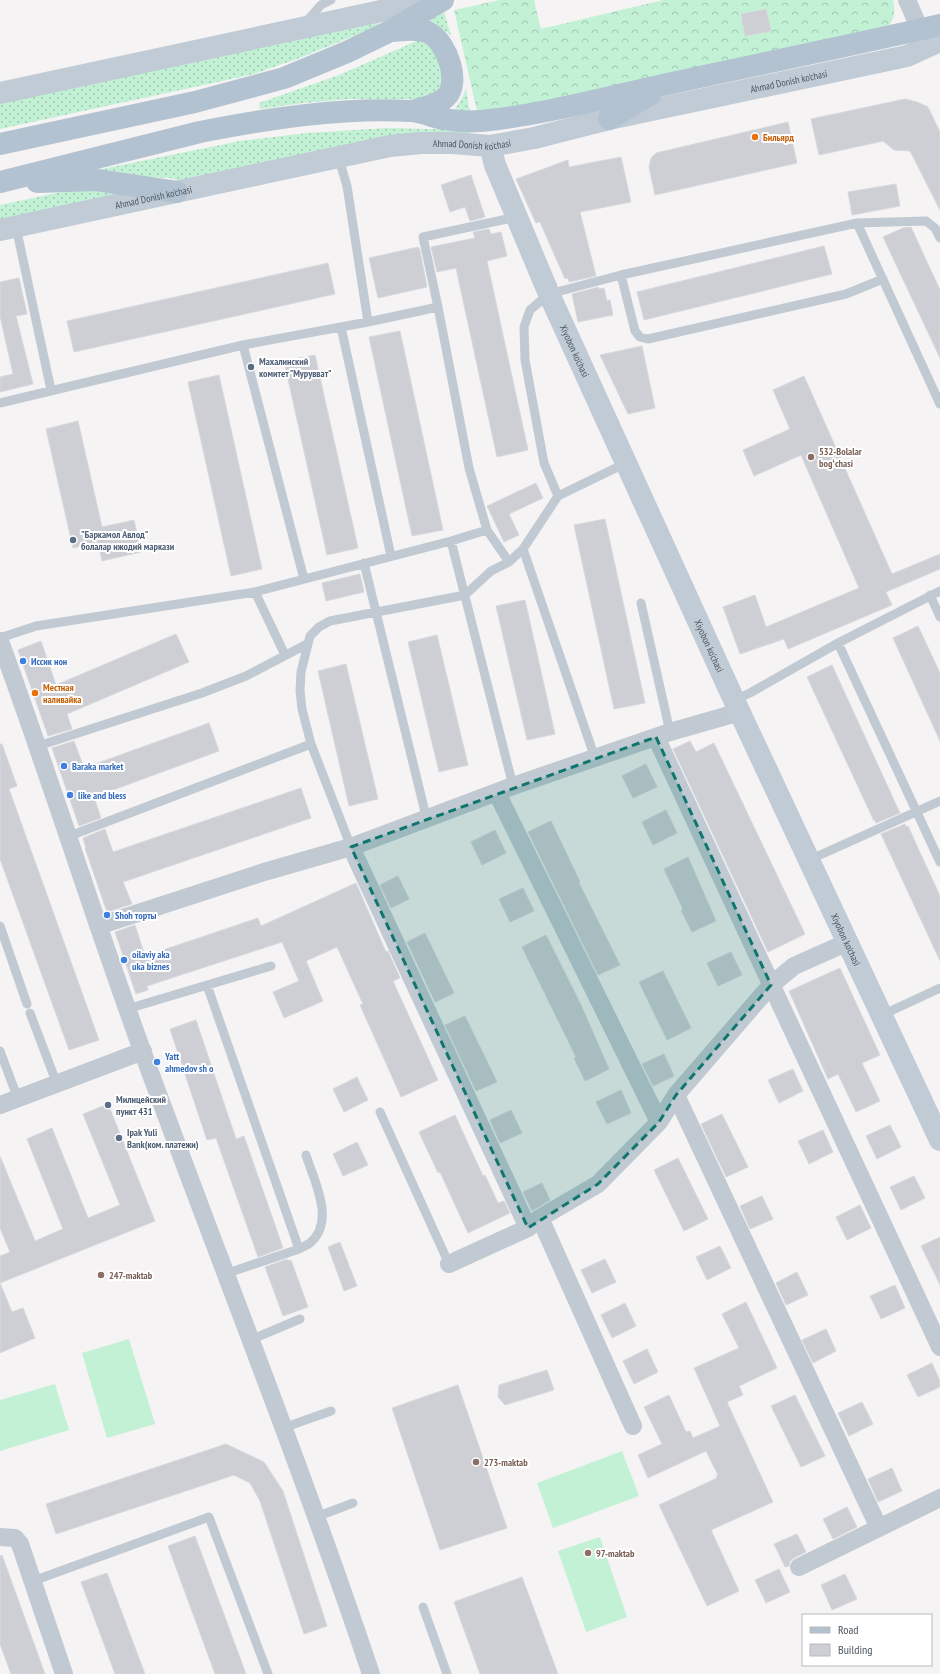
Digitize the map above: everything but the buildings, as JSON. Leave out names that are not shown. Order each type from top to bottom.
[{"type":"main road","name":"Ahmad Donish ko'chasi","points":[[0,144],[195,102],[284,78],[346,52],[401,15],[444,0]]},
{"type":"main road","name":"Ahmad Donish ko'chasi","points":[[401,15],[418,30],[431,34],[441,43],[449,60],[453,77],[453,86],[448,96],[435,104],[412,111]]},
{"type":"main road","name":"Ahmad Donish ko'chasi","points":[[0,183],[200,132],[230,126],[340,112],[412,111],[443,119],[478,121],[504,118],[568,106],[667,84],[934,38]]},
{"type":"main road","points":[[609,119],[667,84]]},
{"type":"main road","points":[[0,183],[96,180],[177,192]]},
{"type":"street","name":"Ahmad Donish ko'chasi","points":[[0,93],[300,29],[401,15],[430,0]]},
{"type":"street","points":[[907,0],[934,38]]},
{"type":"street","name":"Ahmad Donish ko'chasi","points":[[8,229],[338,156],[405,144],[452,143],[490,146],[534,138],[609,119],[907,56],[934,38]]},
{"type":"street","name":"Xiyobon ko'chasi","points":[[490,146],[495,164],[516,217],[549,294],[737,706],[940,1140]]},
{"type":"street","points":[[0,641],[38,746],[67,837],[142,1051],[316,1517],[371,1674]]},
{"type":"street","points":[[98,926],[264,872],[351,847],[427,820],[505,789],[663,734],[737,706]]},
{"type":"street","points":[[663,734],[771,985],[940,1347]]},
{"type":"street","points":[[505,789],[659,1122]]},
{"type":"street","points":[[351,847],[633,1426]]},
{"type":"street","points":[[450,1264],[534,1223],[598,1184],[659,1122],[676,1095],[771,985],[794,966],[848,942]]},
{"type":"street","points":[[0,1105],[142,1051]]},
{"type":"street","points":[[676,1095],[879,1528]]},
{"type":"street","points":[[798,1567],[940,1498]]},
{"type":"street","points":[[0,1537],[15,1538],[20,1544],[64,1674]]},
{"type":"lane","points":[[300,29],[321,5],[331,0]]},
{"type":"lane","points":[[338,156],[346,186],[368,322]]},
{"type":"lane","points":[[509,562],[487,530],[469,468],[424,237],[516,217]]},
{"type":"lane","points":[[558,496],[544,463],[525,360],[524,326],[530,310],[549,294],[621,275],[858,223],[926,221],[935,228],[940,238]]},
{"type":"lane","points":[[858,223],[940,404]]},
{"type":"lane","points":[[8,229],[51,390]]},
{"type":"lane","points":[[621,275],[635,331],[640,336],[648,339],[846,294],[883,279]]},
{"type":"lane","points":[[0,403],[243,345],[368,322],[438,307]]},
{"type":"lane","points":[[341,327],[391,556]]},
{"type":"lane","points":[[243,345],[304,579]]},
{"type":"lane","points":[[351,847],[311,744],[302,709],[300,690],[301,672],[307,644],[312,632],[322,625],[376,612],[465,595],[491,571],[509,562],[523,550],[558,496],[626,463]]},
{"type":"lane","points":[[0,638],[36,626],[255,592],[451,541],[487,530]]},
{"type":"lane","points":[[451,541],[465,595],[505,789]]},
{"type":"lane","points":[[523,550],[595,758]]},
{"type":"lane","points":[[364,563],[427,820]]},
{"type":"lane","points":[[737,706],[750,694],[838,643],[940,591]]},
{"type":"lane","points":[[255,592],[285,654]]},
{"type":"lane","points":[[930,595],[940,617]]},
{"type":"lane","points":[[641,603],[663,734]]},
{"type":"lane","points":[[838,643],[940,862]]},
{"type":"lane","points":[[38,746],[202,693],[246,676],[285,654],[307,644]]},
{"type":"lane","points":[[67,837],[311,744]]},
{"type":"lane","points":[[809,860],[940,801]]},
{"type":"lane","points":[[0,926],[28,1008],[57,1084]]},
{"type":"lane","points":[[127,1009],[271,966]]},
{"type":"lane","points":[[207,985],[299,1249]]},
{"type":"lane","points":[[882,1015],[940,988]]},
{"type":"lane","points":[[0,1051],[18,1099]]},
{"type":"lane","points":[[380,1112],[450,1264]]},
{"type":"lane","points":[[225,1274],[299,1249],[310,1243],[318,1232],[322,1221],[323,1208],[306,1155]]},
{"type":"lane","points":[[250,1340],[300,1319]]},
{"type":"lane","points":[[283,1428],[331,1411]]},
{"type":"lane","points":[[316,1517],[353,1503]]},
{"type":"lane","points":[[33,1581],[209,1517],[268,1674]]},
{"type":"lane","points":[[423,1607],[447,1674]]},
{"type":"highlighted area","points":[[656,737],[771,985],[676,1095],[659,1122],[598,1184],[528,1228],[351,847]]},
{"type":"green space","points":[[500,0],[534,0],[541,29],[663,0],[893,0],[894,12],[893,19],[886,29],[513,111],[477,111],[454,10]]},
{"type":"green space","points":[[444,12],[451,35],[439,27],[426,22]]},
{"type":"green space","points":[[385,19],[373,28],[297,59],[250,75],[0,129],[0,102]]},
{"type":"green space","points":[[419,40],[425,42],[436,56],[444,82],[432,99],[350,99],[303,103],[260,109],[259,103],[339,75]]},
{"type":"green space","points":[[466,89],[470,112],[453,112],[461,100]]},
{"type":"green space","points":[[388,128],[469,130],[469,136],[181,181],[170,178],[100,175],[97,170],[240,141],[307,133]]},
{"type":"green space","points":[[90,186],[127,193],[0,220],[0,205]]},
{"type":"green space","points":[[129,1339],[155,1424],[107,1438],[82,1353]]},
{"type":"green space","points":[[55,1384],[69,1430],[0,1451],[0,1400]]},
{"type":"green space","points":[[622,1451],[639,1496],[553,1528],[537,1483]]},
{"type":"green space","points":[[600,1537],[627,1617],[586,1632],[558,1551]]},
{"type":"place","name":"Бильярд","points":[[755,137]]},
{"type":"place","name":"Махалинский комитет \"Мурувват\"","points":[[251,367]]},
{"type":"place","name":"532-Bolalar bogʻchasi","points":[[811,457]]},
{"type":"place","name":"\"Баркамол Авлод\" болалар ижодий маркази","points":[[73,540]]},
{"type":"place","name":"Иссик нон","points":[[23,661]]},
{"type":"place","name":"Местная наливайка","points":[[35,693]]},
{"type":"place","name":"Baraka market","points":[[64,766]]},
{"type":"place","name":"like and bless","points":[[70,795]]},
{"type":"place","name":"Shoh торты","points":[[107,915]]},
{"type":"place","name":"oilaviy aka uka biznes","points":[[124,960]]},
{"type":"place","name":"Yatt ahmedov sh o","points":[[157,1062]]},
{"type":"place","name":"Милицейский пункт 431","points":[[108,1105]]},
{"type":"place","name":"Ipak Yuli Bank(ком. платежи)","points":[[119,1138]]},
{"type":"place","name":"247-maktab","points":[[101,1275]]},
{"type":"place","name":"273-maktab","points":[[476,1462]]},
{"type":"place","name":"97-maktab","points":[[588,1553]]}]
